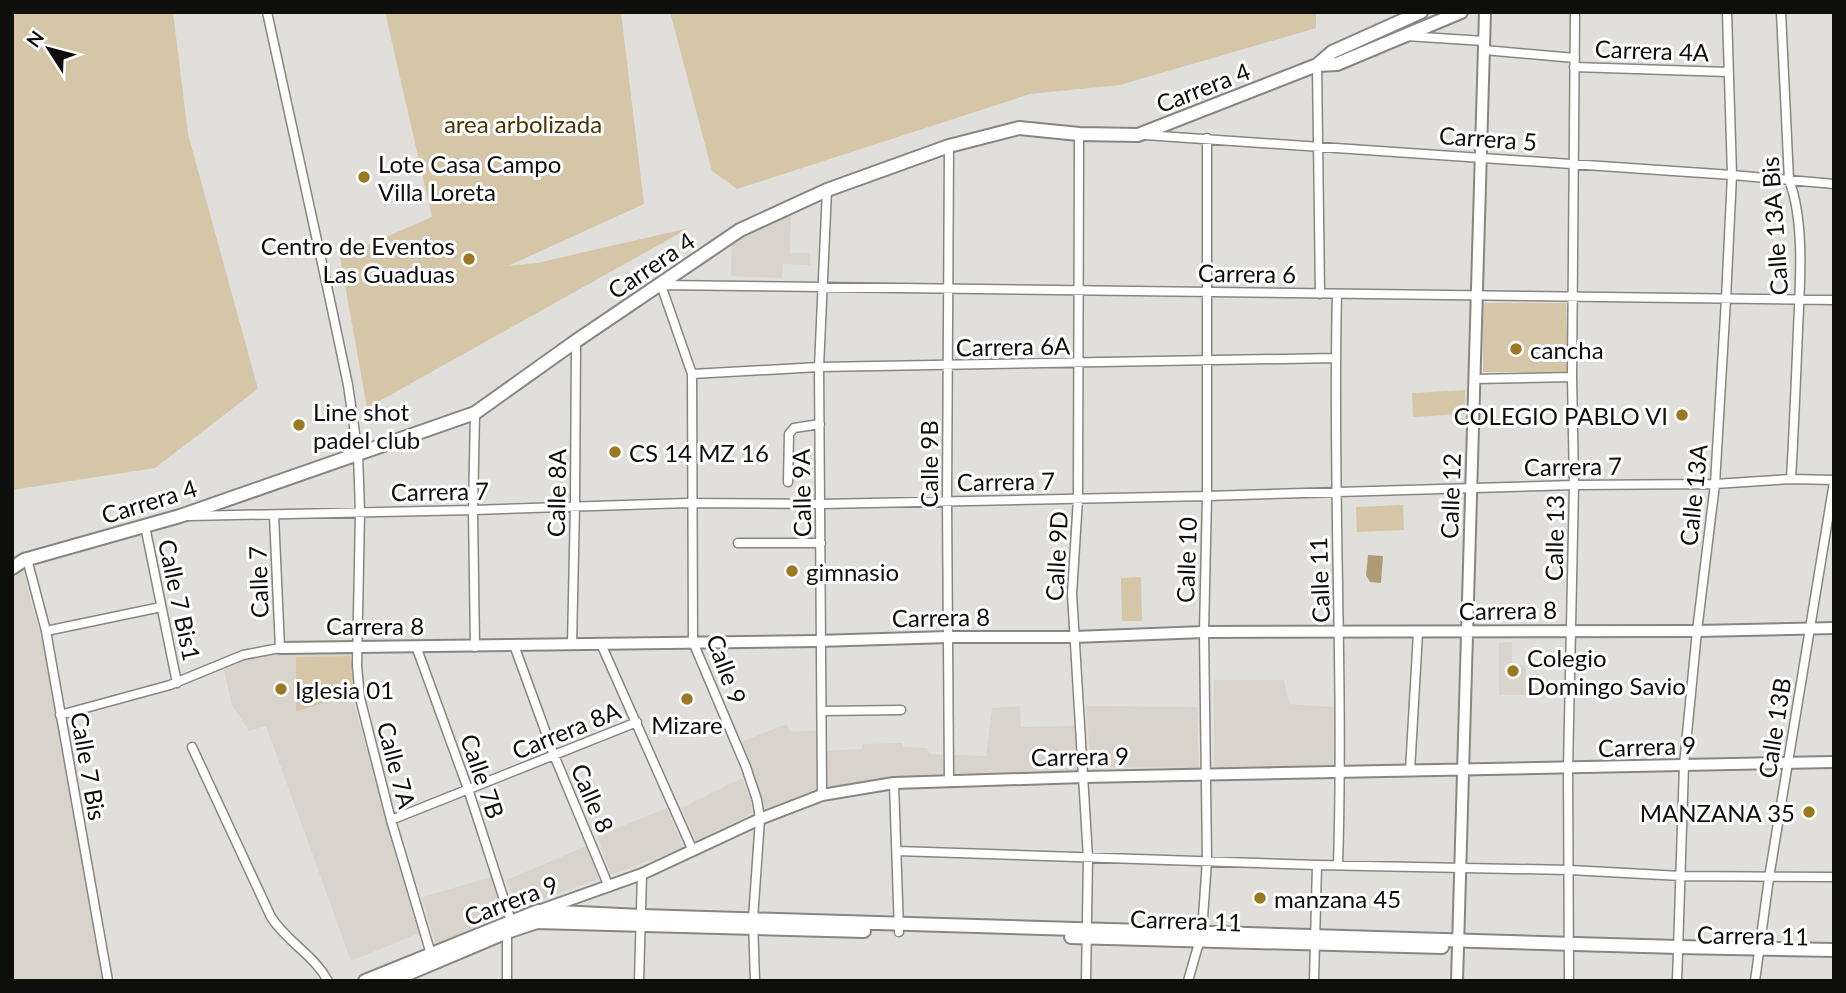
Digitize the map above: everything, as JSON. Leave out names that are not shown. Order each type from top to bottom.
[{"type":"main road","name":"Carrera 4","points":[[1317,65],[1332,52],[1421,12]]},
{"type":"main road","name":"Carrera 4","points":[[12,568],[21,559],[180,516],[475,413],[740,230],[827,190],[949,146],[1019,128],[1079,134],[1138,135],[1317,65],[1337,64],[1461,12]]},
{"type":"main road","name":"Carrera 9","points":[[388,978],[431,954],[538,916]]},
{"type":"main road","name":"Carrera 11","points":[[538,916],[1678,951],[1834,950]]},
{"type":"main road","name":"Carrera 9","points":[[365,981],[388,978],[509,926]]},
{"type":"main road","name":"Carrera 11","points":[[1759,952],[1834,958]]},
{"type":"street","name":"Calle 7A","points":[[267,12],[348,385],[358,454],[360,512],[357,666],[360,698],[391,820],[431,954]]},
{"type":"street","name":"Calle 12","points":[[1457,981],[1485,12]]},
{"type":"street","name":"Calle 13","points":[[1569,981],[1568,769],[1574,485],[1572,377],[1575,12]]},
{"type":"street","name":"Calle 13A","points":[[1677,981],[1684,765],[1715,484],[1726,299],[1732,174],[1727,12]]},
{"type":"street","name":"Calle 13A Bis","points":[[1781,12],[1789,180],[1793,190],[1799,238],[1791,479]]},
{"type":"street","name":"Carrera 4A","points":[[1400,36],[1484,46],[1575,62],[1728,72]]},
{"type":"street","points":[[1317,65],[1320,294]]},
{"type":"street","name":"Calle 9D","points":[[1079,134],[1079,499],[1072,594],[1088,858],[1086,981]]},
{"type":"street","name":"Carrera 5","points":[[1138,135],[1732,174],[1834,184]]},
{"type":"street","name":"Calle 10","points":[[1188,981],[1200,937],[1207,860],[1204,632],[1208,496],[1207,138]]},
{"type":"street","name":"Calle 9B","points":[[949,146],[949,781]]},
{"type":"street","name":"Calle 9A","points":[[822,795],[819,367],[827,190]]},
{"type":"street","name":"Carrera 6","points":[[661,285],[1834,300]]},
{"type":"street","name":"Calle 9","points":[[661,285],[692,373],[693,642],[746,767],[760,819],[753,923],[755,981]]},
{"type":"street","name":"Calle 11","points":[[1337,294],[1336,492],[1341,773],[1338,865]]},
{"type":"street","name":"Calle 8A","points":[[572,645],[576,505],[576,341]]},
{"type":"street","name":"Carrera 6A","points":[[692,373],[819,367],[1335,358]]},
{"type":"street","points":[[1474,379],[1572,377]]},
{"type":"street","points":[[475,413],[472,510],[475,646]]},
{"type":"street","points":[[788,482],[789,434],[794,428],[820,424]]},
{"type":"street","name":"Carrera 7","points":[[180,516],[472,510],[576,505],[1079,499],[1574,485],[1715,484],[1791,479],[1834,481]]},
{"type":"street","name":"Calle 13B","points":[[1755,981],[1769,878],[1834,481]]},
{"type":"street","name":"Calle 7","points":[[274,515],[280,648]]},
{"type":"street","name":"Calle 7 Bis1","points":[[145,526],[177,682]]},
{"type":"street","points":[[738,543],[821,543]]},
{"type":"street","name":"Calle 7 Bis","points":[[21,559],[46,631],[107,981]]},
{"type":"street","points":[[46,631],[161,607]]},
{"type":"street","name":"Carrera 8","points":[[60,715],[177,682],[243,655],[280,648],[1074,637],[1204,632],[1418,633],[1834,628]]},
{"type":"street","points":[[1410,772],[1418,633]]},
{"type":"street","name":"Calle 8","points":[[514,645],[554,755],[609,887]]},
{"type":"street","points":[[601,645],[692,851]]},
{"type":"street","name":"Calle 7B","points":[[416,646],[468,789],[509,926],[507,981]]},
{"type":"street","points":[[822,711],[901,710]]},
{"type":"street","name":"Carrera 8A","points":[[391,820],[637,722]]},
{"type":"street","points":[[192,747],[279,931],[321,969],[328,981]]},
{"type":"street","name":"Carrera 9","points":[[538,916],[642,874],[760,819],[822,795],[894,783],[1834,762]]},
{"type":"street","points":[[894,783],[899,928]]},
{"type":"street","points":[[897,851],[1317,865],[1570,870],[1681,876],[1834,877]]},
{"type":"street","points":[[1314,981],[1317,865]]},
{"type":"street","points":[[639,981],[642,874]]},
{"type":"shaded area","points":[[791,212],[790,253],[810,253],[810,265],[783,264],[782,278],[731,276],[732,242]]},
{"type":"shaded area","points":[[1368,555],[1383,556],[1381,583],[1370,582],[1366,575]]},
{"type":"shaded area","points":[[22,568],[57,697],[112,981],[12,981],[12,570]]},
{"type":"shaded area","name":"Colegio Domingo Savio","points":[[1512,642],[1512,665],[1526,666],[1525,688],[1565,688],[1565,695],[1499,695],[1499,643]]},
{"type":"shaded area","points":[[358,645],[360,698],[353,701],[420,933],[351,961],[266,726],[249,731],[232,705],[222,663],[243,655]]},
{"type":"shaded area","points":[[1214,680],[1284,680],[1289,704],[1334,707],[1335,765],[1214,769]]},
{"type":"shaded area","points":[[1020,706],[1021,727],[1071,726],[1080,723],[1084,777],[894,779],[760,819],[736,744],[786,724],[791,732],[822,730],[822,751],[862,749],[863,744],[902,743],[903,747],[927,748],[929,754],[986,756],[992,708]]},
{"type":"shaded area","points":[[1086,706],[1197,707],[1199,768],[1091,767]]},
{"type":"shaded area","points":[[742,778],[751,801],[752,813],[696,841],[682,808]]},
{"type":"shaded area","points":[[667,808],[683,848],[611,875],[597,836]]},
{"type":"shaded area","points":[[586,846],[599,879],[517,908],[507,880]]},
{"type":"shaded area","points":[[491,877],[505,921],[436,945],[422,897]]},
{"type":"green space","points":[[12,12],[173,12],[188,134],[258,389],[155,468],[12,490]]},
{"type":"green space","name":"area arbolizada","points":[[385,12],[621,12],[644,204],[508,266],[537,263],[689,228],[367,408],[340,257],[432,217]]},
{"type":"green space","points":[[670,12],[1316,12],[1316,28],[1120,85],[1030,94],[737,189],[712,171]]},
{"type":"green space","points":[[1483,303],[1566,303],[1568,372],[1483,372]]},
{"type":"green space","points":[[1465,390],[1465,414],[1413,417],[1412,393]]},
{"type":"green space","points":[[1403,505],[1404,530],[1357,532],[1356,507]]},
{"type":"green space","points":[[1141,577],[1142,621],[1122,621],[1121,578]]},
{"type":"green space","points":[[351,656],[357,691],[296,712],[296,657]]},
{"type":"place","name":"Lote Casa Campo Villa Loreta","points":[[364,177]]},
{"type":"place","name":"Centro de Eventos Las Guaduas","points":[[469,259]]},
{"type":"place","name":"cancha","points":[[1516,349]]},
{"type":"place","name":"COLEGIO PABLO VI","points":[[1682,415]]},
{"type":"place","name":"Line shot padel club","points":[[299,425]]},
{"type":"place","name":"CS 14 MZ 16","points":[[615,452]]},
{"type":"place","name":"gimnasio","points":[[792,571]]},
{"type":"place","name":"Colegio Domingo Savio","points":[[1513,671]]},
{"type":"place","name":"Iglesia 01","points":[[281,689]]},
{"type":"place","name":"Mizare","points":[[687,699]]},
{"type":"place","name":"MANZANA 35","points":[[1809,812]]},
{"type":"place","name":"manzana 45","points":[[1260,898]]}]
